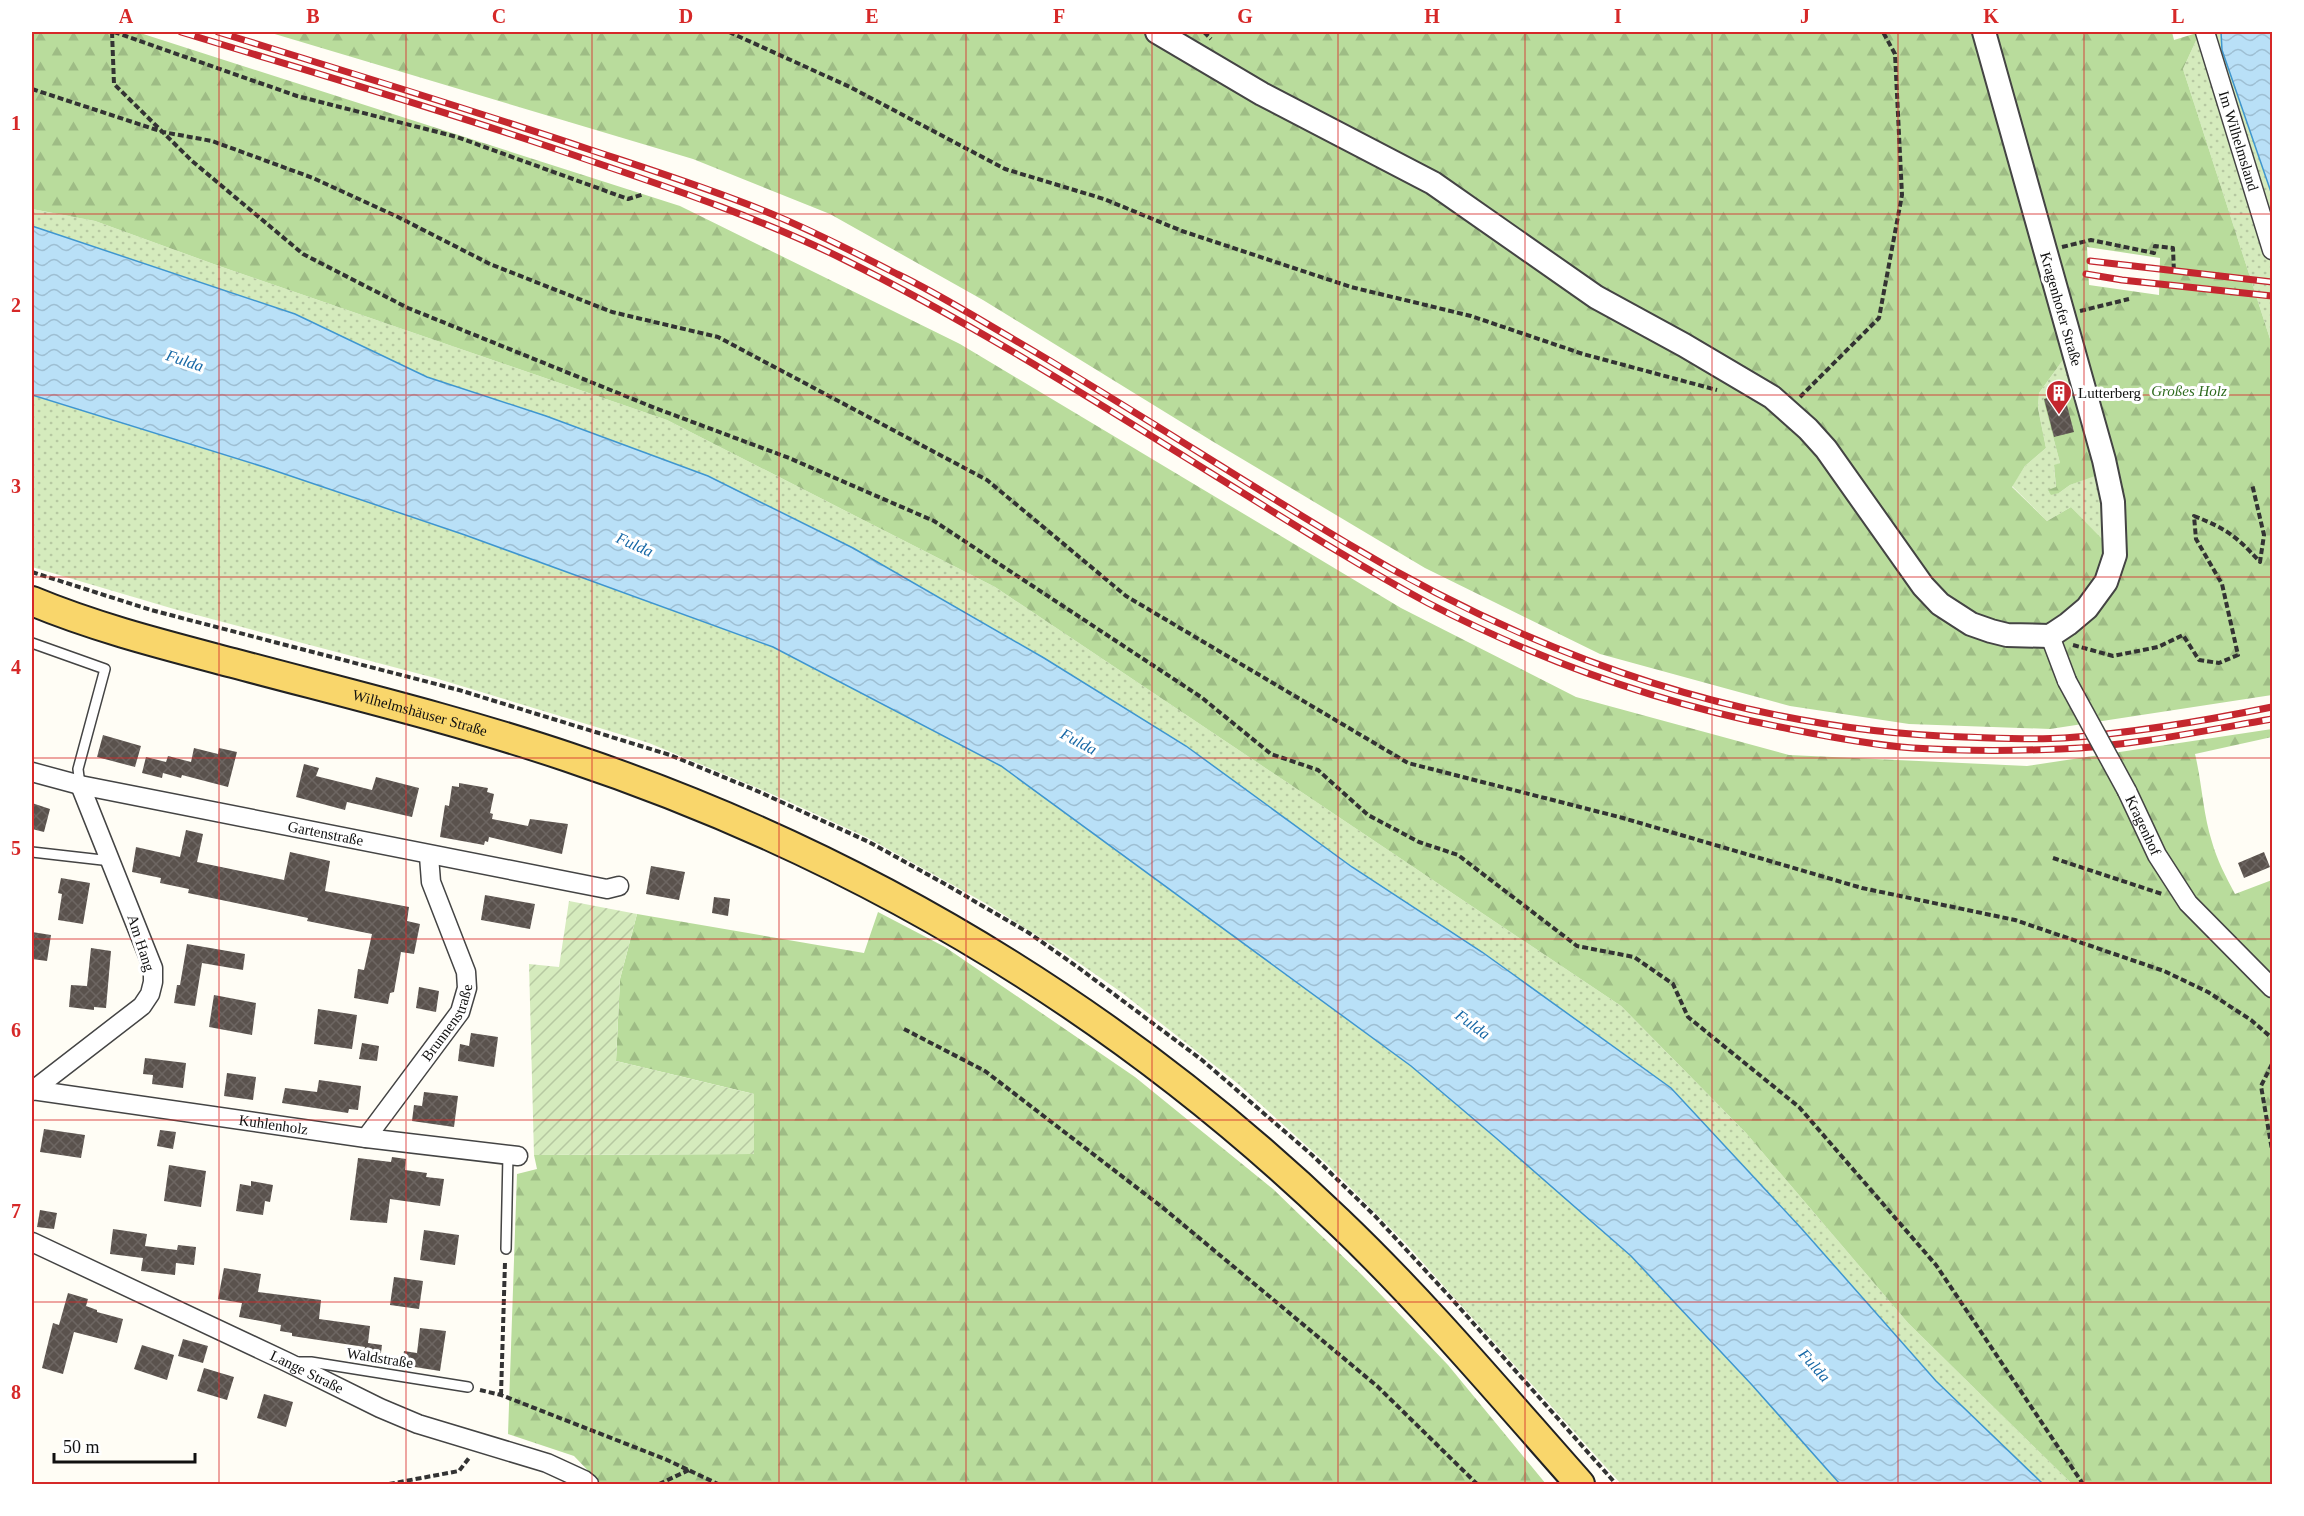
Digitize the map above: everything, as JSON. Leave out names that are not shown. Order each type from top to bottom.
[{"type":"main road","name":"Wilhelmshäuser Straße","points":[[32,601],[124,634],[441,719],[567,757],[686,800],[799,848],[926,913],[1037,981],[1106,1028],[1227,1121],[1340,1223],[1394,1277],[1580,1485]]},
{"type":"street","points":[[1158,32],[1262,94],[1433,183],[1596,297],[1772,397],[1826,449],[1909,567],[1941,604],[1963,620],[1991,632],[2050,638]]},
{"type":"street","name":"Kragenhofer Straße","points":[[1984,32],[2104,460],[2113,502],[2115,555],[2106,582],[2087,608],[2050,638]]},
{"type":"street","name":"Im Wilhelmsland","points":[[2205,32],[2272,250]]},
{"type":"street","name":"Kragenhof","points":[[2050,638],[2067,681],[2127,791],[2157,855],[2188,903],[2272,988]]},
{"type":"street","name":"Gartenstraße","points":[[32,772],[80,784],[429,856],[607,889],[619,886]]},
{"type":"street","name":"Am Hang","points":[[32,1090],[142,1006],[150,994],[153,982],[153,968],[80,784]]},
{"type":"street","name":"Brunnenstraße","points":[[366,1138],[444,1036],[465,1000],[466,972],[431,882],[429,856]]},
{"type":"street","name":"Kuhlenholz","points":[[32,1090],[366,1138],[513,1155]]},
{"type":"street","name":"Lange Straße","points":[[32,1242],[380,1408],[418,1424],[547,1463],[584,1480],[589,1485]]},
{"type":"lane","points":[[32,643],[105,669],[78,770],[80,784]]},
{"type":"lane","points":[[32,852],[111,861]]},
{"type":"lane","points":[[506,1249],[513,1155]]},
{"type":"lane","name":"Waldstraße","points":[[287,1362],[311,1362],[468,1387]]},
{"type":"path","points":[[644,194],[628,199],[457,137],[297,96],[113,32],[114,84],[192,161],[303,254],[408,308],[655,408],[789,458],[934,521],[1201,697],[1271,754],[1318,770],[1368,815],[1419,842],[1458,855],[1577,946],[1634,957],[1673,984],[1688,1017],[1799,1107],[1936,1265],[2084,1485]]},
{"type":"path","points":[[729,32],[850,87],[1005,169],[1104,199],[1182,231],[1351,287],[1471,316],[1584,354],[1721,391]]},
{"type":"path","points":[[1787,410],[1879,318],[1902,195],[1895,54],[1882,32]]},
{"type":"path","points":[[32,89],[163,132],[212,141],[313,178],[398,217],[490,264],[612,312],[718,337],[987,480],[1126,596],[1408,763],[1623,818],[1862,888],[2015,920],[2164,971],[2208,992],[2251,1020],[2272,1038]]},
{"type":"path","points":[[2059,248],[2091,240],[2154,253],[2155,246],[2174,248],[2174,274]]},
{"type":"path","points":[[2077,312],[2129,299]]},
{"type":"path","points":[[2050,638],[2113,656],[2158,646],[2183,636],[2199,660],[2219,663],[2238,655],[2222,584],[2196,539],[2194,516],[2236,536],[2260,562],[2264,535],[2252,484]]},
{"type":"path","points":[[32,572],[151,610],[481,697],[670,755],[755,790],[869,843],[945,884],[1029,933],[1113,992],[1202,1060],[1312,1155],[1375,1216],[1450,1297],[1616,1485]]},
{"type":"path","points":[[2053,858],[2188,903]]},
{"type":"path","points":[[904,1029],[985,1071],[1162,1207],[1377,1386],[1477,1485]]},
{"type":"path","points":[[2272,1064],[2261,1086],[2272,1150]]},
{"type":"path","points":[[501,1395],[506,1249]]},
{"type":"path","points":[[468,1387],[501,1395],[665,1459],[718,1485]]},
{"type":"path","points":[[389,1485],[459,1471],[481,1443]]},
{"type":"path","points":[[659,1485],[689,1470]]},
{"type":"green space","points":[[32,32],[137,32],[680,206],[960,344],[1401,608],[1576,697],[1789,755],[2027,766],[2272,729],[2272,737],[2195,754],[2212,842],[2235,894],[2272,880],[2272,1484],[2072,1484],[1908,1323],[1746,1133],[1621,1006],[995,587],[667,420],[95,221],[32,209]]},
{"type":"green space","name":"Großes Holz","points":[[268,32],[2172,32],[2174,40],[2200,32],[2183,69],[2272,345],[2272,695],[2050,729],[1909,724],[1790,706],[1600,654],[1425,568],[1212,441],[983,300],[830,214],[693,159]],"holes":[[[2087,247],[2160,258],[2159,295],[2089,285]],[[2063,360],[2072,396],[2065,390],[2043,399],[2060,463],[2054,465],[2056,487],[2048,490],[2051,495],[2059,493],[2070,485],[2095,476],[2103,507],[2102,539],[2071,507],[2047,521],[2012,487],[2025,466],[2046,448],[2038,408],[2039,393]]]},
{"type":"green space","points":[[2200,32],[2221,32],[2222,50],[2272,195],[2272,345],[2183,69]]},
{"type":"green space","points":[[32,209],[95,221],[667,420],[995,587],[1621,1006],[1746,1133],[1908,1323],[2072,1484],[2043,1484],[1936,1381],[1801,1228],[1671,1088],[1482,952],[853,548],[708,476],[546,416],[427,377],[295,314],[32,226]]},
{"type":"green space","points":[[2063,360],[2073,397],[2043,399],[2060,463],[2054,466],[2056,488],[2048,491],[2059,493],[2070,485],[2095,475],[2103,507],[2102,540],[2071,507],[2047,521],[2012,486],[2025,466],[2046,448],[2038,408],[2039,393]]},
{"type":"green space","points":[[32,395],[264,467],[465,535],[773,647],[1001,766],[1411,1066],[1496,1138],[1631,1256],[1752,1385],[1840,1484],[1621,1484],[1407,1245],[1329,1166],[1237,1083],[1121,992],[1063,952],[985,903],[868,838],[774,795],[649,743],[435,678],[174,609],[32,567]]},
{"type":"green space","points":[[569,901],[637,914],[620,979],[616,1061],[754,1094],[754,1154],[534,1155],[529,964],[559,967]]},
{"type":"green space","points":[[878,912],[945,947],[1135,1077],[1273,1189],[1362,1275],[1448,1365],[1546,1484],[601,1484],[574,1456],[508,1434],[517,1174],[537,1169],[534,1155],[754,1154],[754,1094],[616,1061],[620,979],[637,914],[864,953]]},
{"type":"water","points":[[2221,32],[2272,32],[2272,195],[2222,50]]},
{"type":"water","name":"Fulda","points":[[32,226],[295,314],[427,377],[546,416],[708,476],[853,548],[1044,658],[1186,746],[1352,867],[1482,952],[1671,1088],[1801,1228],[1936,1381],[2043,1484],[1840,1484],[1752,1385],[1631,1256],[1496,1138],[1411,1066],[1001,766],[773,647],[465,535],[264,467],[32,395]]},
{"type":"building","name":"Lutterberg","points":[[2064,394],[2074,432],[2054,437],[2044,399]]},
{"type":"building","points":[[103,735],[141,746],[135,767],[97,757]]},
{"type":"building","points":[[194,748],[218,754],[219,748],[237,752],[228,787],[182,775],[181,778],[163,773],[162,778],[142,773],[146,757],[166,762],[168,756],[191,762]]},
{"type":"building","points":[[304,764],[319,768],[316,776],[372,790],[376,777],[419,788],[412,817],[347,802],[345,810],[296,797]]},
{"type":"building","points":[[459,783],[488,788],[487,792],[494,794],[490,813],[493,814],[492,819],[528,826],[530,819],[568,824],[562,854],[489,837],[488,842],[485,841],[484,845],[440,837],[445,805],[449,806],[452,786],[459,787]]},
{"type":"building","points":[[32,803],[50,809],[44,832],[32,829]]},
{"type":"building","points":[[186,830],[203,834],[197,862],[284,880],[290,852],[330,861],[325,891],[409,907],[407,921],[420,924],[414,954],[401,952],[394,992],[390,993],[388,1004],[354,998],[358,969],[364,970],[372,934],[188,893],[189,889],[160,883],[161,878],[132,872],[136,847],[180,857]]},
{"type":"building","points":[[2264,852],[2270,867],[2244,878],[2238,863]]},
{"type":"building","points":[[651,866],[685,872],[679,900],[646,894]]},
{"type":"building","points":[[61,878],[90,883],[83,924],[58,920],[62,894],[58,893]]},
{"type":"building","points":[[485,895],[535,904],[530,929],[481,920]]},
{"type":"building","points":[[714,897],[730,899],[728,916],[712,913]]},
{"type":"building","points":[[32,932],[51,935],[47,961],[32,959]]},
{"type":"building","points":[[187,944],[245,954],[243,970],[202,963],[195,1006],[174,1003],[177,985],[180,985]]},
{"type":"building","points":[[91,948],[111,951],[106,1008],[94,1007],[94,1010],[69,1007],[71,985],[87,986]]},
{"type":"building","points":[[419,987],[439,991],[436,1012],[416,1008]]},
{"type":"building","points":[[214,995],[256,1003],[252,1035],[209,1027]]},
{"type":"building","points":[[318,1009],[357,1015],[352,1049],[314,1044]]},
{"type":"building","points":[[471,1033],[498,1037],[494,1067],[458,1061],[460,1044],[469,1046]]},
{"type":"building","points":[[362,1043],[379,1046],[377,1061],[359,1059]]},
{"type":"building","points":[[145,1058],[186,1063],[183,1088],[152,1084],[153,1075],[143,1074]]},
{"type":"building","points":[[227,1073],[256,1077],[253,1100],[224,1096]]},
{"type":"building","points":[[319,1080],[361,1086],[358,1110],[349,1109],[348,1113],[282,1103],[285,1088],[317,1092]]},
{"type":"building","points":[[424,1092],[458,1096],[454,1127],[412,1121],[414,1105],[422,1106]]},
{"type":"building","points":[[44,1129],[85,1135],[81,1158],[40,1152]]},
{"type":"building","points":[[160,1130],[176,1132],[173,1149],[157,1146]]},
{"type":"building","points":[[392,1157],[406,1159],[405,1170],[427,1173],[426,1177],[444,1179],[440,1206],[390,1199],[387,1223],[350,1220],[358,1158],[391,1162]]},
{"type":"building","points":[[169,1165],[206,1171],[201,1207],[164,1201]]},
{"type":"building","points":[[251,1181],[273,1185],[270,1202],[265,1201],[263,1215],[236,1211],[240,1184],[251,1186]]},
{"type":"building","points":[[40,1210],[57,1213],[54,1229],[37,1227]]},
{"type":"building","points":[[113,1229],[147,1234],[145,1246],[177,1250],[178,1245],[196,1247],[194,1265],[176,1263],[175,1275],[141,1271],[143,1258],[110,1254]]},
{"type":"building","points":[[424,1230],[459,1235],[455,1265],[420,1260]]},
{"type":"building","points":[[224,1268],[261,1274],[258,1292],[321,1300],[319,1319],[370,1326],[368,1343],[382,1345],[380,1360],[363,1358],[365,1347],[292,1336],[292,1333],[280,1331],[281,1325],[239,1317],[242,1303],[218,1299]]},
{"type":"building","points":[[394,1277],[423,1281],[419,1309],[390,1305]]},
{"type":"building","points":[[68,1293],[88,1299],[86,1306],[97,1312],[123,1319],[117,1343],[74,1332],[63,1374],[42,1368],[53,1323],[59,1325]]},
{"type":"building","points":[[420,1328],[446,1331],[440,1371],[402,1365],[404,1351],[417,1353]]},
{"type":"building","points":[[183,1339],[208,1346],[203,1363],[178,1356]]},
{"type":"building","points":[[142,1345],[174,1355],[167,1380],[134,1369]]},
{"type":"building","points":[[204,1368],[234,1377],[227,1400],[197,1391]]},
{"type":"building","points":[[264,1394],[293,1402],[286,1427],[257,1418]]},
{"type":"railway","points":[[181,32],[540,144],[718,206],[812,244],[946,313],[996,342],[1335,550],[1428,603],[1515,644],[1604,679],[1743,719],[1851,740],[1913,748],[2005,750],[2113,745],[2272,719]]},
{"type":"railway","points":[[218,32],[655,171],[745,203],[800,226],[956,305],[1097,389],[1262,492],[1417,583],[1491,620],[1566,652],[1642,680],[1720,702],[1800,720],[1881,731],[1964,737],[2039,739],[2090,736],[2168,726],[2272,707]]},
{"type":"railway","points":[[2090,261],[2272,282]]},
{"type":"railway","points":[[2086,274],[2272,296]]},
{"type":"place","name":"Lutterberg","points":[[2059,416]]}]
